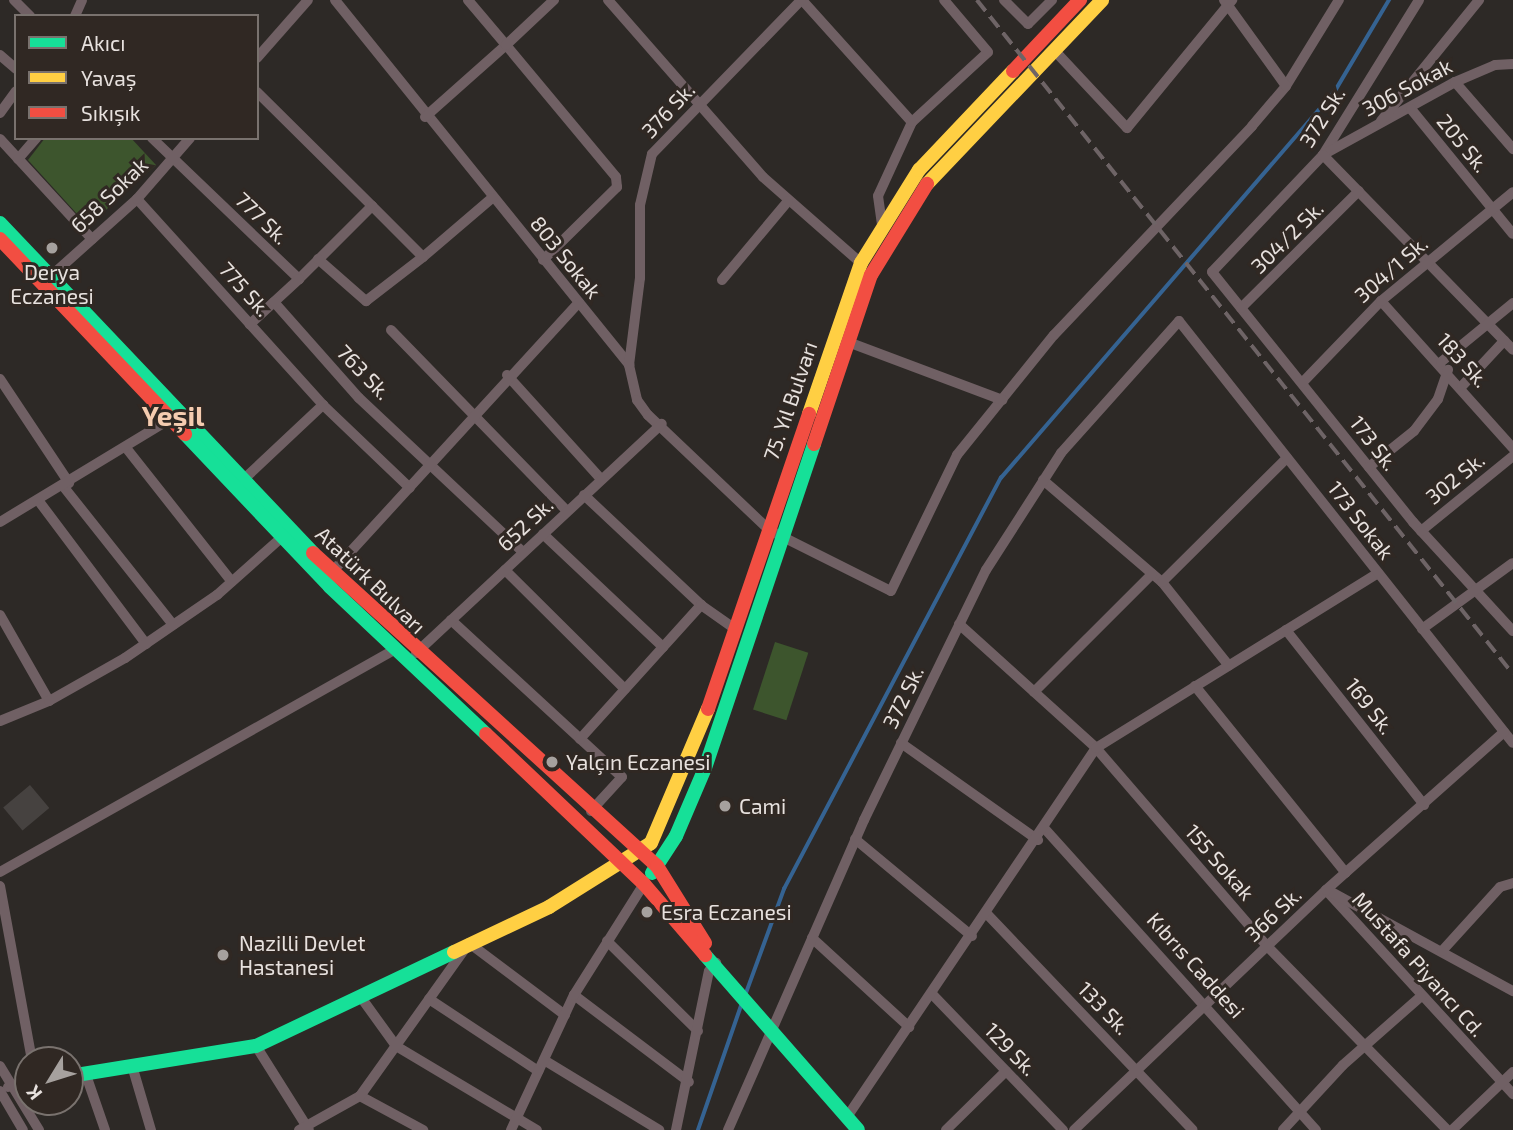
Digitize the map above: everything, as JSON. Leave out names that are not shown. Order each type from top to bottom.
[{"type":"main road","name":"75. Yıl Bulvarı","points":[[644,884],[657,866],[705,768],[775,532],[861,263],[882,226],[946,140],[1080,0]]},
{"type":"main road","name":"75. Yıl Bulvarı","points":[[86,1075],[256,1046],[548,906],[623,862],[655,838],[679,786],[735,629],[896,227],[931,179],[1102,0]]},
{"type":"main road","name":"Atatürk Bulvarı","points":[[0,223],[331,573],[591,811],[657,866],[716,963]]},
{"type":"main road","name":"Atatürk Bulvarı","points":[[0,239],[282,537],[395,649],[623,862],[716,963]]},
{"type":"main road","points":[[716,963],[858,1130]]},
{"type":"street","points":[[14,0],[28,14]]},
{"type":"street","points":[[259,56],[308,0]]},
{"type":"street","name":"803 Sokak","points":[[335,0],[425,117],[629,365],[637,400],[775,532],[891,591],[957,455],[1002,400]]},
{"type":"street","points":[[468,0],[616,177],[617,187],[543,260]]},
{"type":"street","points":[[425,117],[554,0]]},
{"type":"street","points":[[608,0],[699,105],[788,201],[861,263]]},
{"type":"street","name":"376 Sk.","points":[[629,365],[640,278],[640,205],[652,154],[802,0],[912,122]]},
{"type":"street","points":[[882,226],[878,196],[912,122],[988,52],[944,0]]},
{"type":"street","points":[[1004,0],[1028,24],[1052,0]]},
{"type":"street","points":[[848,342],[1002,400],[1054,335],[1286,86],[1339,0]]},
{"type":"street","name":"372 Sk.","points":[[1212,272],[1323,155],[1419,0]]},
{"type":"street","points":[[1378,124],[1479,0]]},
{"type":"street","points":[[1054,50],[1127,128],[1228,2],[1286,86]]},
{"type":"street","points":[[0,55],[14,67]]},
{"type":"street","name":"306 Sokak","points":[[1323,155],[1411,109],[1455,82],[1495,65],[1513,64]]},
{"type":"street","points":[[1455,82],[1513,149]]},
{"type":"street","points":[[0,113],[14,94]]},
{"type":"street","points":[[259,94],[423,257]]},
{"type":"street","name":"205 Sk.","points":[[1411,109],[1513,234]]},
{"type":"street","points":[[0,139],[92,239]]},
{"type":"street","points":[[18,159],[34,140]]},
{"type":"street","name":"777 Sk.","points":[[154,140],[299,279]]},
{"type":"street","name":"658 Sokak","points":[[51,276],[137,199],[188,140]]},
{"type":"street","points":[[1323,155],[1513,351]]},
{"type":"street","name":"304/2 Sk.","points":[[1241,309],[1359,191]]},
{"type":"street","name":"304/1 Sk.","points":[[1302,383],[1381,301],[1513,192]]},
{"type":"street","points":[[318,259],[366,301],[492,198]]},
{"type":"street","name":"775 Sk.","points":[[137,199],[323,405],[410,488]]},
{"type":"street","points":[[722,280],[788,201]]},
{"type":"street","points":[[250,324],[372,206]]},
{"type":"street","name":"173 Sk.","points":[[1212,272],[1421,531],[1513,631]]},
{"type":"street","name":"183 Sk.","points":[[1381,301],[1445,366],[1513,447]]},
{"type":"street","name":"763 Sk.","points":[[274,302],[359,398],[523,552]]},
{"type":"street","points":[[331,573],[432,464],[507,376],[579,302]]},
{"type":"street","points":[[1368,467],[1414,431],[1438,399],[1445,366],[1485,324],[1512,305]]},
{"type":"street","name":"372 Sk.","points":[[728,1130],[766,1024],[812,938],[855,839],[986,570],[1043,480],[1178,321]]},
{"type":"street","name":"173 Sokak","points":[[1178,321],[1513,743]]},
{"type":"street","points":[[391,330],[567,511]]},
{"type":"street","points":[[1462,386],[1504,341]]},
{"type":"street","points":[[507,376],[601,480]]},
{"type":"street","points":[[0,379],[66,484],[173,625]]},
{"type":"street","points":[[243,480],[323,405]]},
{"type":"street","points":[[0,522],[127,449],[170,419]]},
{"type":"street","name":"652 Sk.","points":[[416,653],[662,424]]},
{"type":"street","points":[[127,449],[232,582]]},
{"type":"street","name":"302 Sk.","points":[[1421,531],[1513,456]]},
{"type":"street","points":[[1162,582],[1287,457]]},
{"type":"street","points":[[1043,480],[1162,582],[1229,666]]},
{"type":"street","points":[[584,495],[701,605],[735,629]]},
{"type":"street","points":[[38,500],[146,644]]},
{"type":"street","points":[[542,534],[663,647]]},
{"type":"street","points":[[0,721],[49,701],[146,644],[232,582],[282,537]]},
{"type":"street","points":[[1422,629],[1513,563]]},
{"type":"street","points":[[505,570],[625,689]]},
{"type":"street","points":[[847,1117],[1038,840],[1096,748],[1378,573]]},
{"type":"street","points":[[1034,692],[1152,574]]},
{"type":"street","points":[[580,738],[701,605]]},
{"type":"street","points":[[451,620],[622,777],[591,811]]},
{"type":"street","points":[[2,622],[49,701]]},
{"type":"street","name":"155 Sokak","points":[[959,624],[1096,748],[1267,946],[1450,1130]]},
{"type":"street","name":"169 Sk.","points":[[1286,630],[1424,805]]},
{"type":"street","points":[[0,872],[395,649]]},
{"type":"street","points":[[1195,687],[1346,873]]},
{"type":"street","name":"366 Sk.","points":[[1074,1130],[1326,890],[1504,732]]},
{"type":"street","points":[[901,743],[1038,840]]},
{"type":"street","name":"Kıbrıs Caddesi","points":[[1045,829],[1206,1004],[1316,1130]]},
{"type":"street","points":[[855,839],[972,936]]},
{"type":"street","points":[[1443,951],[1500,887],[1513,883]]},
{"type":"street","points":[[511,1130],[574,995],[644,884]]},
{"type":"street","points":[[0,886],[29,1046]]},
{"type":"street","points":[[1326,890],[1513,991]]},
{"type":"street","name":"Mustafa Piyancı Cd.","points":[[1326,890],[1420,997],[1513,1094]]},
{"type":"street","name":"133 Sk.","points":[[987,914],[1193,1130]]},
{"type":"street","points":[[812,938],[909,1027]]},
{"type":"street","points":[[607,941],[698,1031]]},
{"type":"street","points":[[256,1046],[306,1130],[360,1096],[469,943],[565,1014]]},
{"type":"street","points":[[676,1130],[690,1082],[709,971],[716,963]]},
{"type":"street","name":"129 Sk.","points":[[932,994],[1063,1130]]},
{"type":"street","points":[[574,995],[690,1082]]},
{"type":"street","points":[[360,996],[396,1046],[537,1130]]},
{"type":"street","points":[[1283,1130],[1367,1044],[1420,997]]},
{"type":"street","points":[[429,999],[538,1071]]},
{"type":"street","points":[[544,1060],[659,1130]]},
{"type":"street","points":[[0,1066],[40,1130]]},
{"type":"street","points":[[133,1069],[151,1130]]},
{"type":"street","points":[[946,1130],[1006,1071]]},
{"type":"street","points":[[1450,1130],[1513,1072]]},
{"type":"street","points":[[86,1075],[105,1130]]},
{"type":"street","points":[[12,1086],[0,1090],[23,1130]]},
{"type":"street","points":[[360,1096],[423,1130]]},
{"type":"green space","points":[[43,140],[133,140],[156,165],[88,226],[28,160]]},
{"type":"green space","points":[[775,642],[808,653],[786,720],[753,710]]},
{"type":"building","points":[[30,785],[49,808],[22,830],[3,807]]},
{"type":"waterway","points":[[746,993],[784,889],[1001,478],[1335,91],[1389,0]]},
{"type":"waterway","points":[[698,1130],[742,1003]]},
{"type":"railway","points":[[977,0],[1513,674]]},
{"type":"traffic: fast","points":[[0,223],[313,553]]},
{"type":"traffic: fast","points":[[185,434],[330,587],[486,734]]},
{"type":"traffic: fast","points":[[652,873],[676,836],[705,768],[814,444]]},
{"type":"traffic: fast","points":[[84,1074],[256,1046],[454,952]]},
{"type":"traffic: fast","points":[[705,955],[858,1130]]},
{"type":"traffic: slow","points":[[927,184],[1102,0]]},
{"type":"traffic: slow","points":[[809,414],[861,263],[919,170],[1013,71]]},
{"type":"traffic: slow","points":[[454,952],[549,907],[651,843],[708,709]]},
{"type":"traffic: jam","points":[[1013,71],[1080,0]]},
{"type":"traffic: jam","points":[[814,444],[871,275],[927,184]]},
{"type":"traffic: jam","points":[[0,239],[185,434]]},
{"type":"traffic: jam","points":[[708,709],[809,414]]},
{"type":"traffic: jam","points":[[313,553],[657,866],[705,943]]},
{"type":"traffic: jam","points":[[486,734],[644,884],[705,955]]},
{"type":"place","name":"Derya Eczanesi","points":[[52,248]]},
{"type":"place","name":"Yalçın Eczanesi","points":[[552,762]]},
{"type":"place","name":"Cami","points":[[725,806]]},
{"type":"place","name":"Esra Eczanesi","points":[[647,912]]},
{"type":"place","name":"Nazilli Devlet Hastanesi","points":[[223,955]]},
{"type":"district","name":"Yeşil","points":[[173,415]]}]
